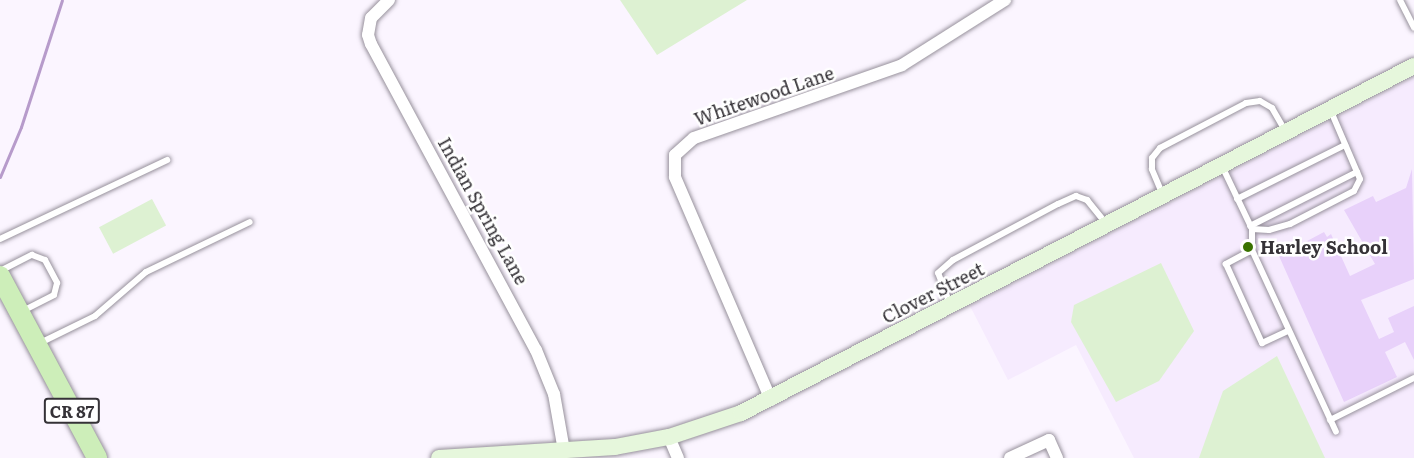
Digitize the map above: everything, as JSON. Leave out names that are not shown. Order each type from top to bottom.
[{"type":"main road","name":"Clover Street","points":[[439,458],[564,452],[669,437],[771,400],[1414,66]]},
{"type":"main road","name":"CR 87","points":[[0,273],[97,458]]},
{"type":"street","name":"Indian Spring Lane","points":[[389,0],[370,18],[371,44],[536,350],[554,394],[564,452]]},
{"type":"street","name":"Whitewood Lane","points":[[771,400],[675,177],[675,155],[694,138],[902,65],[1005,0]]},
{"type":"street","points":[[669,437],[678,458]]},
{"type":"street","points":[[1010,458],[1049,440],[1057,458]]},
{"type":"lane","points":[[1400,0],[1414,28]]},
{"type":"lane","points":[[1164,196],[1155,181],[1152,158],[1160,148],[1228,112],[1260,101],[1272,108],[1286,132]]},
{"type":"lane","points":[[1251,228],[1269,230],[1290,224],[1354,192],[1360,179],[1330,109]]},
{"type":"lane","points":[[1238,199],[1345,145]]},
{"type":"lane","points":[[0,239],[167,160]]},
{"type":"lane","points":[[1222,165],[1251,228],[1252,250],[1336,432]]},
{"type":"lane","points":[[1251,228],[1357,172]]},
{"type":"lane","points":[[951,306],[938,273],[953,260],[1058,204],[1076,196],[1086,200],[1107,225]]},
{"type":"lane","points":[[37,344],[95,316],[146,272],[250,222]]},
{"type":"lane","points":[[1252,250],[1226,264],[1262,343],[1288,331]]},
{"type":"lane","points":[[0,273],[32,255],[45,260],[57,283],[54,295],[20,313]]},
{"type":"lane","points":[[1330,420],[1414,378]]},
{"type":"shaded area","name":"Harley School","points":[[1414,77],[1414,458],[1134,458],[1076,345],[1008,380],[970,306]]},
{"type":"green space","points":[[620,0],[747,0],[657,55]]},
{"type":"green space","points":[[152,199],[166,225],[113,254],[99,227]]},
{"type":"green space","points":[[1161,263],[1194,331],[1159,381],[1116,402],[1071,322],[1074,305]]},
{"type":"green space","points":[[1277,356],[1325,458],[1199,458],[1223,391]]},
{"type":"building","points":[[1412,169],[1414,279],[1361,300],[1379,339],[1394,332],[1388,318],[1414,306],[1414,360],[1405,342],[1385,352],[1397,377],[1344,402],[1279,256],[1324,232],[1327,237],[1331,234],[1350,276],[1375,264],[1344,210],[1373,196],[1376,202],[1406,188]]},
{"type":"waterway","points":[[0,177],[21,127],[62,0]]},
{"type":"place","name":"Harley School","points":[[1248,247]]}]
